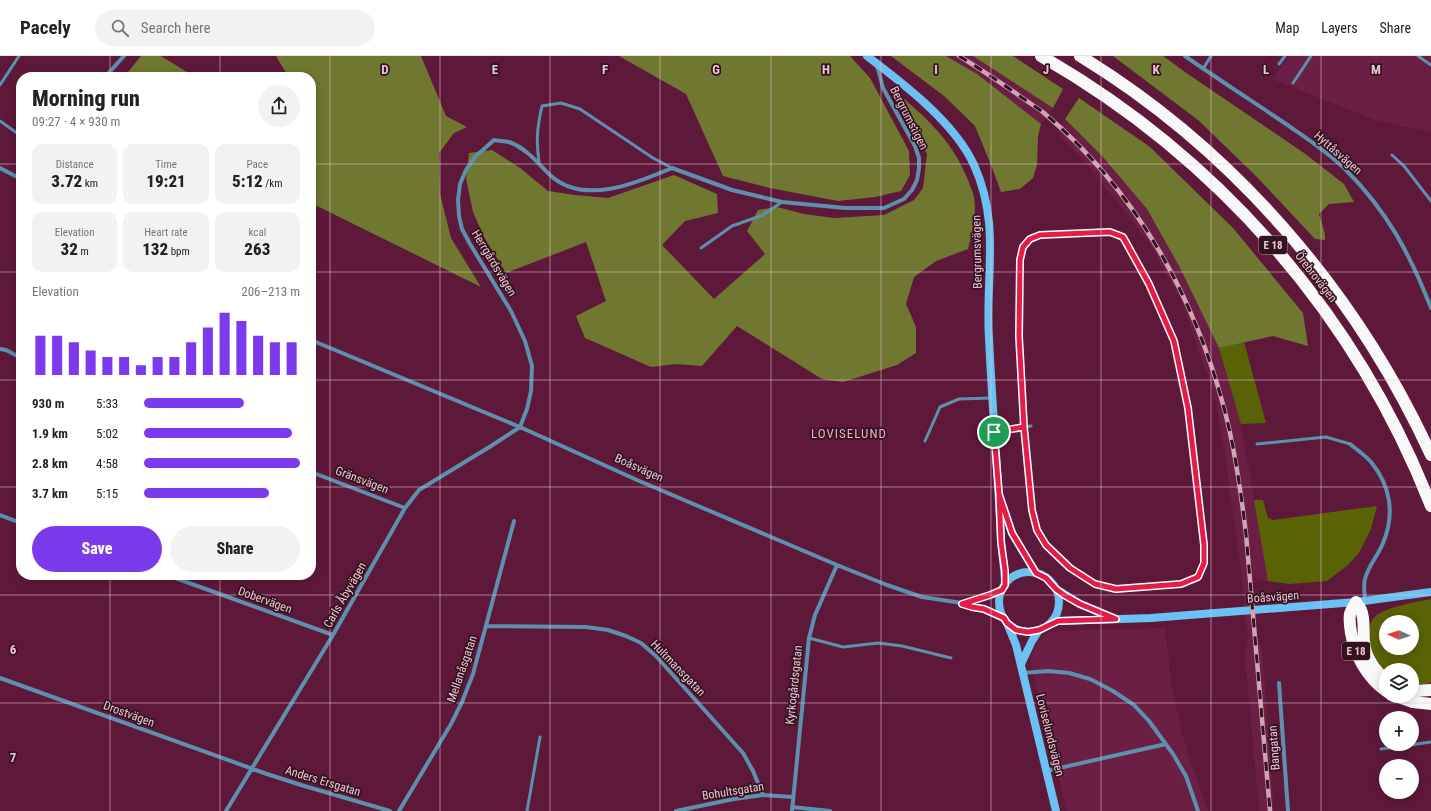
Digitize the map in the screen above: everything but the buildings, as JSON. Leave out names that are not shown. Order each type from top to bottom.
[{"type":"highway","name":"Örebrovägen","points":[[1041,56],[1088,85],[1152,130],[1201,172],[1225,195],[1276,249],[1319,303],[1359,362],[1397,430],[1421,480],[1431,506]]},
{"type":"highway","name":"Örebrovägen","points":[[1080,56],[1146,101],[1192,137],[1228,170],[1284,228],[1332,287],[1366,335],[1397,386],[1431,455]]},
{"type":"highway","name":"E 18","points":[[1360,602],[1364,644],[1372,665],[1379,674]]},
{"type":"highway","name":"E 18","points":[[1360,602],[1350,614],[1350,625],[1356,649],[1365,670],[1379,686]]},
{"type":"highway","points":[[1419,691],[1431,690]]},
{"type":"highway","points":[[1419,703],[1431,704]]},
{"type":"street","points":[[110,72],[124,56]]},
{"type":"street","name":"Bergrumsvägen","points":[[867,56],[924,103],[950,130],[962,144],[983,184],[988,206],[990,227],[988,332],[1001,542],[1005,571],[1003,587]]},
{"type":"street","name":"Hyttåsvägen","points":[[1185,56],[1318,146],[1345,169],[1365,190],[1398,235],[1418,275],[1431,308]]},
{"type":"street","name":"Bergrumstigen","points":[[782,202],[845,208],[884,208],[904,198],[912,190],[917,180],[919,168],[918,158],[914,146],[882,88],[876,63]]},
{"type":"street","name":"Herrgårdsvägen","points":[[520,427],[527,409],[531,391],[532,366],[520,328],[470,244],[460,222],[458,200],[460,184],[466,170],[476,156],[494,140],[509,142],[525,151],[539,162],[551,176],[565,185],[580,189],[611,189],[629,185],[672,168]]},
{"type":"street","points":[[0,168],[16,176]]},
{"type":"street","points":[[672,168],[732,190],[782,202]]},
{"type":"street","name":"Boåsvägen","points":[[316,342],[520,427],[637,480],[837,565],[922,597],[984,609],[1005,620]]},
{"type":"street","points":[[0,349],[6,350],[16,355]]},
{"type":"street","name":"Carls Åbyvägen","points":[[226,811],[333,635],[405,508],[419,490],[520,427]]},
{"type":"street","points":[[1350,444],[1370,461],[1382,478],[1387,488],[1389,500],[1390,516],[1388,530],[1383,544],[1368,570],[1360,602]]},
{"type":"street","name":"Gränsvägen","points":[[316,474],[405,508]]},
{"type":"street","name":"Bergrumsvägen","points":[[999,494],[1012,533],[1036,573]]},
{"type":"street","points":[[0,515],[16,521]]},
{"type":"street","name":"Mellanåsgatan","points":[[399,811],[452,724],[462,702],[473,674],[487,626],[514,521]]},
{"type":"street","name":"Kyrkogårdsgatan","points":[[792,809],[809,638],[815,615],[837,565]]},
{"type":"street","points":[[1030,572],[1036,573],[1046,578],[1056,589],[1058,606],[1056,615],[1049,624],[1039,630],[1022,632],[1012,627],[1005,620],[999,604],[1003,587],[1008,580],[1018,574],[1030,572]]},
{"type":"street","name":"Dobervägen","points":[[181,580],[333,635]]},
{"type":"street","name":"Boåsvägen","points":[[962,604],[990,595],[1003,587]]},
{"type":"street","name":"Boåsvägen","points":[[1056,589],[1080,604],[1116,619]]},
{"type":"street","name":"Boåsvägen","points":[[1049,624],[1058,621],[1152,618],[1360,602],[1431,592]]},
{"type":"street","name":"Loviselundsvägen","points":[[1005,620],[1016,645],[1056,811]]},
{"type":"street","name":"Hultmansgatan","points":[[487,626],[586,627],[608,630],[641,643],[656,656],[743,753],[753,771],[763,795]]},
{"type":"street","points":[[1021,664],[1039,630]]},
{"type":"street","points":[[1022,673],[1048,670],[1069,673],[1090,679],[1113,691],[1134,705],[1149,721],[1166,744],[1186,776],[1198,811]]},
{"type":"street","name":"Drostvägen","points":[[0,678],[251,768]]},
{"type":"street","name":"Bangatan","points":[[1279,683],[1288,811]]},
{"type":"street","points":[[1046,771],[1166,744]]},
{"type":"street","name":"Anders Ersgatan","points":[[251,768],[301,785],[390,811]]},
{"type":"street","name":"Bohultsgatan","points":[[676,811],[734,799],[763,795],[793,797]]},
{"type":"street","points":[[792,809],[830,811]]},
{"type":"lane","points":[[0,85],[19,56]]},
{"type":"lane","points":[[1203,69],[1211,56]]},
{"type":"lane","points":[[1279,64],[1285,56]]},
{"type":"lane","points":[[1293,83],[1311,56]]},
{"type":"lane","points":[[1418,56],[1431,65]]},
{"type":"lane","points":[[539,162],[536,144],[537,126],[542,106],[561,103],[580,109],[653,158],[672,168]]},
{"type":"lane","points":[[0,121],[16,132]]},
{"type":"lane","points":[[1392,155],[1404,166],[1431,201]]},
{"type":"lane","points":[[701,248],[732,226],[763,215],[782,202]]},
{"type":"lane","points":[[1110,232],[1123,237],[1149,284],[1174,341],[1188,408],[1204,545],[1204,563],[1198,577],[1181,584],[1116,589],[1095,584],[1070,568],[1046,545],[1037,530],[1032,510],[1024,427],[1019,336],[1020,260],[1023,247],[1030,239],[1040,235],[1110,232]]},
{"type":"lane","points":[[925,441],[940,406],[959,399],[992,398]]},
{"type":"lane","points":[[994,432],[1031,426]]},
{"type":"lane","points":[[1257,444],[1326,437],[1350,444]]},
{"type":"lane","points":[[809,638],[843,648],[878,643],[902,646],[951,658]]},
{"type":"lane","points":[[527,811],[540,737]]},
{"type":"lane","points":[[1419,744],[1431,742]]},
{"type":"shaded area","points":[[946,56],[973,56],[1053,108],[1041,124],[977,74]]},
{"type":"shaded area","points":[[1290,56],[1431,56],[1431,132],[1378,121],[1272,79]]},
{"type":"shaded area","points":[[1065,119],[1102,156],[1147,209],[1179,266],[1219,348],[1241,424],[1268,581],[1252,578],[1257,637],[1262,648],[1274,811],[1259,811],[1245,656],[1248,638],[1242,579],[1225,454],[1215,397],[1182,302],[1148,241],[1087,164],[1057,132]]},
{"type":"shaded area","points":[[1165,628],[1172,689],[1186,749],[1208,811],[1067,811],[1031,664],[1031,656],[1038,642],[1047,634],[1055,631]]},
{"type":"green space","points":[[141,56],[161,56],[187,72],[128,72]]},
{"type":"green space","points":[[276,56],[421,56],[446,116],[467,127],[454,133],[439,153],[440,194],[451,238],[481,287],[316,205],[316,72],[286,72]]},
{"type":"green space","points":[[619,56],[850,56],[870,78],[909,151],[910,175],[901,191],[875,197],[838,201],[770,188],[723,176],[686,94]]},
{"type":"green space","points":[[891,56],[946,56],[977,74],[1041,124],[1038,136],[1037,165],[1033,178],[1020,189],[1001,192],[975,126],[944,96]]},
{"type":"green space","points":[[973,56],[1013,56],[1063,89],[1053,108]]},
{"type":"green space","points":[[1113,56],[1163,56],[1304,153],[1344,184],[1354,202],[1329,204],[1319,214],[1325,240],[1315,239],[1256,176],[1198,120]]},
{"type":"green space","points":[[892,89],[926,119],[946,141],[954,153],[974,195],[974,223],[968,249],[936,261],[914,277],[906,304],[916,327],[916,353],[897,365],[843,382],[822,379],[737,326],[702,366],[675,364],[651,367],[585,338],[576,316],[606,301],[586,242],[506,273],[484,237],[473,212],[466,179],[469,153],[492,150],[520,168],[548,191],[575,195],[608,198],[674,175],[717,194],[718,213],[685,221],[662,245],[714,299],[765,254],[747,231],[758,210],[777,207],[804,214],[834,218],[884,215],[914,200],[923,188],[927,154],[907,120]]},
{"type":"green space","points":[[1079,98],[1150,147],[1233,228],[1303,313],[1308,346],[1273,336],[1219,348],[1179,266],[1147,209],[1102,156],[1065,119]]},
{"type":"green space","points":[[1244,342],[1266,423],[1241,424],[1219,348]]},
{"type":"green space","points":[[1254,500],[1263,500],[1268,518],[1273,520],[1377,506],[1371,529],[1359,553],[1348,565],[1327,581],[1289,584],[1268,581]]},
{"type":"green space","points":[[1431,599],[1431,682],[1427,684],[1419,684],[1419,663],[1379,663],[1379,665],[1373,655],[1369,637],[1371,622],[1373,619],[1384,611]]},
{"type":"railway","points":[[959,56],[996,79],[1044,113],[1077,143],[1133,210],[1157,247],[1178,285],[1196,325],[1224,408],[1240,486],[1246,534],[1270,811]]},
{"type":"district","name":"LOVISELUND","points":[[849,433]]},
{"type":"route","points":[[994,432],[1001,542],[1005,571],[1005,585],[1002,590],[962,604],[984,609],[1004,618],[1012,627],[1022,632],[1033,632],[1058,621],[1116,619],[1080,604],[1064,595],[1046,578],[1036,573],[1012,533],[999,494],[994,432],[1024,427],[1019,336],[1020,260],[1023,247],[1030,239],[1040,235],[1097,231],[1110,232],[1123,237],[1149,284],[1174,341],[1188,408],[1204,545],[1204,563],[1198,577],[1181,584],[1116,589],[1095,584],[1070,568],[1046,545],[1037,530],[1032,510],[1024,427],[1005,431],[994,432]]}]
